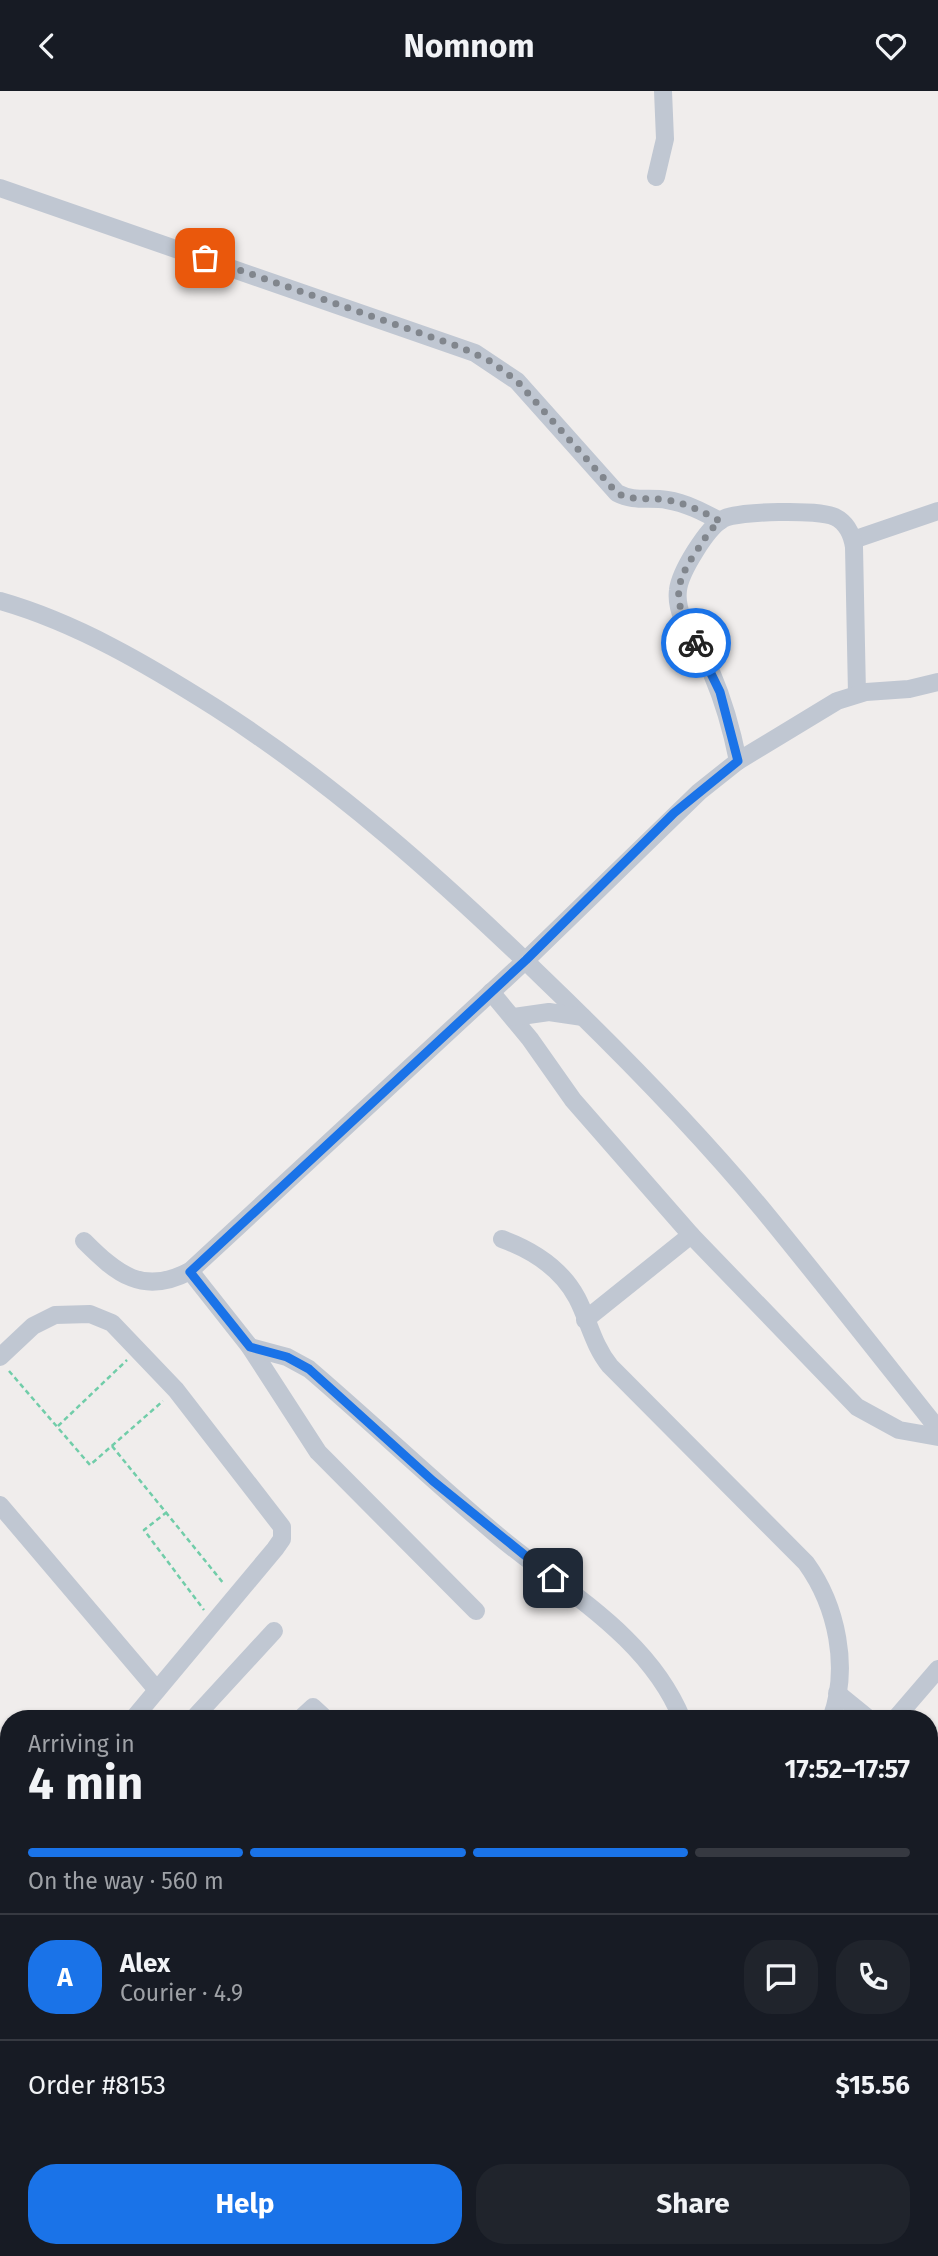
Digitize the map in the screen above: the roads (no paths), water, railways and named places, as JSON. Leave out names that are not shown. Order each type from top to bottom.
[{"type":"street","points":[[656,177],[665,139],[663,91]]},
{"type":"street","points":[[0,188],[475,353],[517,381],[617,493],[631,499],[664,499],[684,503],[720,521]]},
{"type":"street","points":[[853,540],[938,511]]},
{"type":"street","points":[[738,761],[720,692],[681,615],[677,599],[683,572],[720,521],[745,514],[823,513],[842,522],[853,540],[857,694]]},
{"type":"street","points":[[0,601],[40,612],[140,663],[284,753],[392,838],[526,960],[584,1017],[723,1164],[938,1429]]},
{"type":"street","points":[[84,1241],[112,1268],[132,1279],[168,1281],[190,1272],[526,960],[674,813],[738,761],[826,706],[857,694],[938,682]]},
{"type":"street","points":[[491,992],[514,1017],[573,1100],[691,1235],[857,1407],[899,1430],[938,1437]]},
{"type":"street","points":[[514,1017],[550,1012],[584,1017]]},
{"type":"street","points":[[585,1320],[691,1235]]},
{"type":"street","points":[[502,1239],[532,1252],[558,1272],[577,1298],[595,1343],[610,1366],[806,1563],[826,1595],[837,1630],[837,1693],[833,1710]]},
{"type":"street","points":[[190,1272],[250,1347],[318,1452],[476,1611]]},
{"type":"street","points":[[4,1363],[33,1326],[66,1313],[102,1317],[122,1330],[176,1390],[282,1527],[279,1544],[141,1710]]},
{"type":"street","points":[[250,1347],[287,1357],[309,1369],[506,1543],[597,1614],[651,1665],[677,1710]]},
{"type":"street","points":[[0,1506],[157,1691]]},
{"type":"street","points":[[201,1710],[274,1631]]},
{"type":"street","points":[[903,1710],[938,1669]]},
{"type":"street","points":[[837,1693],[858,1710]]}]
